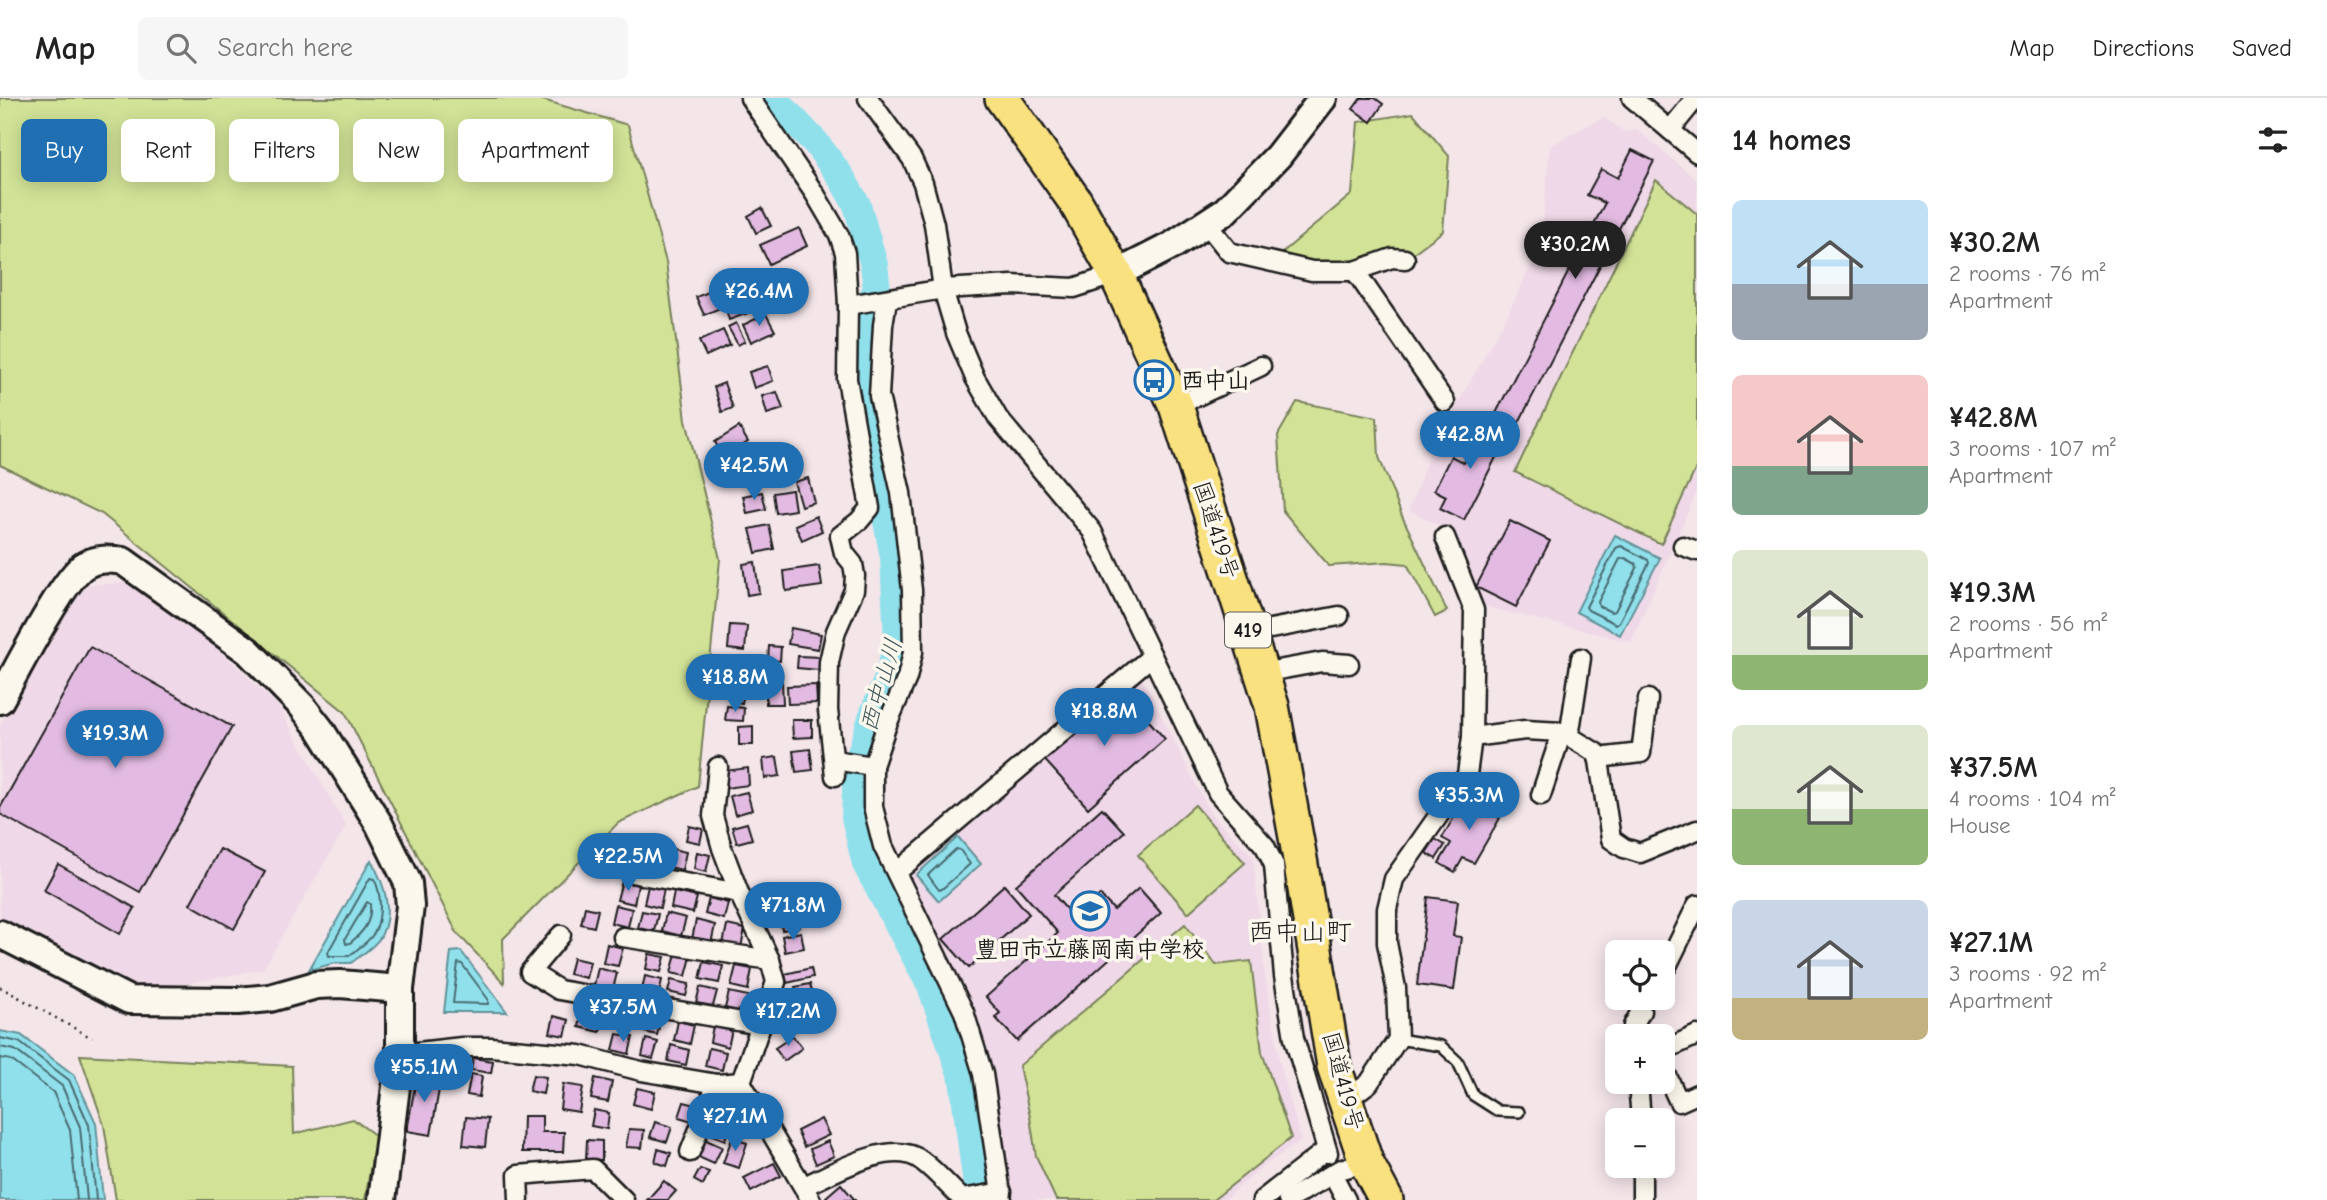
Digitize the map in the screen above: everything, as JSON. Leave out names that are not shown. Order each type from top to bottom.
[{"type":"highway","name":"国道419号","points":[[1002,98],[1075,201],[1116,274],[1177,406],[1272,706],[1334,1066],[1366,1162],[1386,1200]]},
{"type":"street","points":[[750,98],[815,194],[839,235],[847,267],[847,379],[870,508],[840,536],[844,553],[853,564],[855,576],[854,590],[836,631],[829,662],[828,710],[837,766],[870,765]]},
{"type":"street","points":[[868,98],[912,159],[923,183],[934,223],[943,289],[956,333],[975,378],[998,418],[1092,531],[1218,793],[1265,846],[1274,865],[1284,976],[1294,1038],[1327,1152],[1262,1200]]},
{"type":"street","points":[[848,305],[943,289],[1012,285],[1074,288],[1116,274],[1173,245],[1225,211],[1278,156],[1323,98]]},
{"type":"street","points":[[1632,98],[1697,153]]},
{"type":"street","points":[[1670,130],[1696,98]]},
{"type":"street","points":[[1206,223],[1229,252],[1312,271],[1355,271],[1392,258],[1405,259]]},
{"type":"street","points":[[1355,271],[1445,402]]},
{"type":"street","points":[[718,767],[713,816],[722,848],[770,960],[776,982],[741,1082],[807,1193],[876,1155],[901,1152],[920,1159],[962,1199],[999,1195],[983,1074],[964,1012],[883,846],[873,807],[870,765],[907,678],[913,652],[912,590],[901,493],[879,396],[883,300]]},
{"type":"street","points":[[1177,406],[1261,366]]},
{"type":"street","points":[[1345,1101],[1369,1083],[1398,1039],[1396,988],[1387,943],[1387,909],[1394,879],[1467,775],[1472,737],[1474,610],[1445,537]]},
{"type":"street","points":[[0,699],[64,589],[78,570],[97,560],[108,558],[122,561],[248,650],[302,706],[320,729],[379,824],[408,883],[410,906],[400,989],[400,1054],[382,1200]]},
{"type":"street","points":[[1249,633],[1339,615]]},
{"type":"street","points":[[897,872],[1152,656]]},
{"type":"street","points":[[1541,795],[1565,734],[1581,658]]},
{"type":"street","points":[[1262,673],[1322,662],[1349,664]]},
{"type":"street","points":[[1598,758],[1640,753],[1648,699]]},
{"type":"street","points":[[1472,737],[1525,730],[1565,734],[1598,754],[1611,839],[1624,848],[1640,853],[1697,830]]},
{"type":"street","points":[[631,873],[739,892]]},
{"type":"street","points":[[1675,950],[1697,905]]},
{"type":"street","points":[[0,934],[129,1000],[238,1001],[270,998],[316,985],[340,984],[400,989]]},
{"type":"street","points":[[561,935],[530,972],[559,990],[760,1025]]},
{"type":"street","points":[[623,937],[770,960]]},
{"type":"street","points":[[1634,1024],[1641,1011]]},
{"type":"street","points":[[1675,1045],[1697,1035]]},
{"type":"street","points":[[400,1054],[482,1047],[568,1054],[641,1071],[717,1084],[741,1082]]},
{"type":"street","points":[[690,1152],[717,1084]]},
{"type":"street","points":[[1675,1093],[1679,1102],[1697,1094]]},
{"type":"street","points":[[1288,1200],[1339,1170],[1366,1162]]},
{"type":"street","points":[[519,1200],[518,1175],[593,1169],[625,1200]]},
{"type":"street","points":[[1642,1178],[1642,1200]]},
{"type":"street","points":[[1337,1183],[1346,1200]]},
{"type":"lane","points":[[1398,1039],[1441,1046],[1458,1062],[1473,1095],[1498,1111],[1519,1112]]},
{"type":"path","points":[[0,987],[92,1038]]},
{"type":"shaded area","points":[[1604,117],[1624,132],[1637,130],[1697,180],[1697,491],[1631,642],[1475,604],[1456,534],[1409,510],[1429,455],[1507,316],[1541,244],[1550,146]]},
{"type":"shaded area","points":[[128,583],[213,644],[278,706],[346,826],[263,969],[183,984],[130,986],[0,920],[0,725],[67,609],[88,585]]},
{"type":"shaded area","name":"豊田市立藤岡南中学校","points":[[1139,672],[1211,814],[1253,857],[1265,976],[1280,1063],[1301,1141],[1261,1168],[1224,1200],[1010,1200],[989,1070],[905,874]]},
{"type":"green space","points":[[0,98],[536,98],[608,119],[458,119],[458,182],[613,182],[613,121],[628,125],[666,262],[686,420],[720,559],[698,786],[618,823],[503,939],[504,983],[457,933],[345,712],[102,514],[0,465]]},
{"type":"green space","points":[[1413,113],[1449,156],[1443,231],[1396,266],[1340,263],[1276,273],[1271,262],[1352,194],[1358,122]]},
{"type":"green space","points":[[1656,180],[1697,214],[1697,466],[1661,544],[1515,472]]},
{"type":"green space","points":[[1297,402],[1377,417],[1379,457],[1402,516],[1447,611],[1435,617],[1407,564],[1387,562],[1329,566],[1283,511],[1278,435]]},
{"type":"green space","points":[[1195,805],[1245,863],[1188,913],[1138,855]]},
{"type":"green space","points":[[1185,924],[1216,965],[1251,961],[1262,1052],[1291,1138],[1213,1200],[1056,1200],[1036,1156],[1019,1066]]},
{"type":"green space","points":[[80,1055],[292,1066],[294,1134],[353,1119],[376,1136],[365,1200],[116,1200],[104,1125]]},
{"type":"water","points":[[1615,535],[1660,558],[1620,635],[1576,612]]},
{"type":"water","points":[[958,837],[981,864],[939,901],[916,875]]},
{"type":"water","points":[[371,860],[380,878],[387,907],[385,926],[379,940],[351,963],[335,963],[309,970]]},
{"type":"water","points":[[461,951],[507,1012],[444,1012],[451,952]]},
{"type":"water","points":[[0,1031],[21,1035],[74,1075],[96,1123],[103,1200],[0,1200]]},
{"type":"building","points":[[1361,98],[1375,98],[1383,104],[1371,122],[1353,109]]},
{"type":"building","points":[[1632,150],[1654,161],[1515,430],[1493,419],[1573,263],[1557,255],[1569,232],[1585,241],[1605,203],[1587,195],[1601,169],[1618,178]]},
{"type":"building","points":[[762,208],[771,226],[756,233],[748,216]]},
{"type":"building","points":[[799,228],[807,246],[769,264],[760,245]]},
{"type":"building","points":[[721,287],[729,304],[704,315],[696,297]]},
{"type":"building","points":[[751,301],[754,311],[729,320],[726,309]]},
{"type":"building","points":[[766,314],[775,331],[751,342],[743,325]]},
{"type":"building","points":[[736,323],[745,341],[738,345],[728,327]]},
{"type":"building","points":[[723,330],[730,345],[706,356],[699,341]]},
{"type":"building","points":[[768,366],[773,381],[754,388],[749,372]]},
{"type":"building","points":[[724,383],[733,408],[722,412],[714,387]]},
{"type":"building","points":[[777,392],[783,409],[767,414],[762,396]]},
{"type":"building","points":[[1486,420],[1509,432],[1464,520],[1440,508],[1446,496],[1434,490],[1451,456],[1464,463]]},
{"type":"building","points":[[739,427],[748,442],[724,457],[715,442]]},
{"type":"building","points":[[741,452],[753,474],[736,483],[724,462]]},
{"type":"building","points":[[789,465],[794,476],[777,483],[772,472]]},
{"type":"building","points":[[808,478],[814,502],[801,506],[794,482]]},
{"type":"building","points":[[792,490],[795,510],[776,513],[773,493]]},
{"type":"building","points":[[762,492],[766,509],[747,513],[743,496]]},
{"type":"building","points":[[816,516],[822,531],[802,540],[795,525]]},
{"type":"building","points":[[1510,521],[1550,541],[1516,607],[1476,587]]},
{"type":"building","points":[[769,525],[774,549],[756,553],[750,529]]},
{"type":"building","points":[[755,562],[759,593],[747,595],[743,564]]},
{"type":"building","points":[[819,566],[822,586],[786,591],[784,571]]},
{"type":"building","points":[[730,625],[747,626],[745,651],[728,649]]},
{"type":"building","points":[[791,628],[821,634],[818,649],[788,644]]},
{"type":"building","points":[[769,646],[781,647],[780,661],[768,660]]},
{"type":"building","points":[[90,647],[232,727],[140,892],[0,814],[0,808]]},
{"type":"building","points":[[798,656],[821,657],[819,670],[797,668]]},
{"type":"building","points":[[729,660],[741,662],[739,680],[726,678]]},
{"type":"building","points":[[761,665],[762,674],[748,677],[747,668]]},
{"type":"building","points":[[782,682],[783,704],[766,704],[766,683]]},
{"type":"building","points":[[816,685],[817,703],[788,704],[787,686]]},
{"type":"building","points":[[733,686],[745,688],[742,703],[731,701]]},
{"type":"building","points":[[1119,687],[1165,739],[1088,808],[1042,757]]},
{"type":"building","points":[[727,706],[744,708],[743,721],[725,720]]},
{"type":"building","points":[[792,720],[812,720],[812,737],[793,738]]},
{"type":"building","points":[[753,726],[753,745],[739,745],[739,727]]},
{"type":"building","points":[[810,749],[813,770],[796,772],[793,751]]},
{"type":"building","points":[[777,757],[780,776],[765,778],[763,759]]},
{"type":"building","points":[[748,768],[749,785],[726,788],[724,771]]},
{"type":"building","points":[[747,792],[752,810],[735,815],[730,796]]},
{"type":"building","points":[[1480,796],[1501,808],[1496,816],[1500,818],[1474,863],[1463,858],[1455,872],[1439,863],[1451,843],[1442,838],[1464,800],[1474,807]]},
{"type":"building","points":[[1102,808],[1124,832],[1054,895],[1074,918],[1100,895],[1114,910],[1139,888],[1161,913],[1017,1041],[995,1017],[1000,1013],[986,997],[1058,933],[1016,885]]},
{"type":"building","points":[[747,823],[752,839],[737,843],[732,827]]},
{"type":"building","points":[[689,826],[703,829],[700,843],[686,840]]},
{"type":"building","points":[[1435,839],[1445,845],[1436,859],[1426,853]]},
{"type":"building","points":[[220,849],[265,872],[234,929],[190,904]]},
{"type":"building","points":[[672,849],[686,852],[682,870],[669,867]]},
{"type":"building","points":[[652,852],[666,856],[663,870],[649,866]]},
{"type":"building","points":[[697,852],[710,855],[706,872],[694,869]]},
{"type":"building","points":[[58,864],[135,908],[120,934],[44,890]]},
{"type":"building","points":[[622,881],[638,885],[634,904],[617,900]]},
{"type":"building","points":[[1004,885],[1029,914],[969,968],[943,939]]},
{"type":"building","points":[[648,886],[664,889],[660,908],[644,904]]},
{"type":"building","points":[[674,892],[697,897],[693,913],[671,908]]},
{"type":"building","points":[[1428,897],[1458,901],[1453,936],[1461,937],[1454,990],[1417,985]]},
{"type":"building","points":[[709,898],[728,903],[724,919],[705,914]]},
{"type":"building","points":[[615,905],[632,909],[628,927],[611,923]]},
{"type":"building","points":[[585,907],[598,910],[594,927],[581,924]]},
{"type":"building","points":[[642,911],[658,914],[654,931],[638,928]]},
{"type":"building","points":[[666,913],[686,918],[681,936],[662,931]]},
{"type":"building","points":[[797,913],[800,927],[782,930],[780,917]]},
{"type":"building","points":[[696,920],[715,925],[711,944],[692,939]]},
{"type":"building","points":[[727,925],[745,929],[741,947],[723,944]]},
{"type":"building","points":[[801,932],[804,948],[785,952],[782,936]]},
{"type":"building","points":[[607,944],[623,948],[618,966],[603,963]]},
{"type":"building","points":[[649,954],[665,957],[661,972],[646,969]]},
{"type":"building","points":[[676,954],[691,957],[686,976],[671,973]]},
{"type":"building","points":[[573,958],[590,962],[586,978],[569,974]]},
{"type":"building","points":[[704,962],[723,966],[719,983],[700,979]]},
{"type":"building","points":[[736,966],[752,969],[748,990],[731,986]]},
{"type":"building","points":[[598,968],[617,973],[613,989],[594,985]]},
{"type":"building","points":[[811,968],[813,977],[787,983],[785,974]]},
{"type":"building","points":[[645,976],[662,980],[659,994],[642,990]]},
{"type":"building","points":[[671,980],[689,984],[686,996],[668,992]]},
{"type":"building","points":[[810,984],[813,995],[798,999],[795,987]]},
{"type":"building","points":[[700,987],[717,991],[713,1006],[696,1003]]},
{"type":"building","points":[[729,992],[748,996],[744,1013],[725,1008]]},
{"type":"building","points":[[584,1003],[605,1008],[600,1032],[579,1027]]},
{"type":"building","points":[[615,1008],[629,1011],[625,1028],[611,1025]]},
{"type":"building","points":[[648,1013],[662,1016],[657,1035],[644,1032]]},
{"type":"building","points":[[554,1016],[569,1020],[565,1036],[550,1033]]},
{"type":"building","points":[[678,1021],[694,1025],[690,1044],[674,1040]]},
{"type":"building","points":[[713,1026],[732,1030],[728,1047],[710,1042]]},
{"type":"building","points":[[617,1034],[633,1037],[629,1054],[613,1050]]},
{"type":"building","points":[[793,1036],[802,1048],[784,1061],[775,1048]]},
{"type":"building","points":[[646,1039],[658,1042],[653,1059],[642,1056]]},
{"type":"building","points":[[671,1045],[689,1050],[686,1065],[668,1061]]},
{"type":"building","points":[[709,1048],[726,1052],[722,1070],[705,1066]]},
{"type":"building","points":[[473,1058],[493,1061],[491,1073],[471,1070]]},
{"type":"building","points":[[417,1074],[441,1078],[431,1135],[407,1131]]},
{"type":"building","points":[[471,1074],[482,1076],[479,1097],[467,1095]]},
{"type":"building","points":[[533,1075],[546,1077],[543,1094],[529,1091]]},
{"type":"building","points":[[595,1078],[612,1082],[608,1102],[591,1099]]},
{"type":"building","points":[[563,1084],[583,1087],[579,1112],[560,1109]]},
{"type":"building","points":[[637,1088],[655,1092],[651,1109],[633,1104]]},
{"type":"building","points":[[725,1094],[736,1097],[732,1113],[720,1109]]},
{"type":"building","points":[[684,1102],[696,1105],[692,1121],[679,1117]]},
{"type":"building","points":[[594,1110],[609,1113],[607,1129],[591,1126]]},
{"type":"building","points":[[523,1116],[542,1116],[542,1132],[564,1132],[563,1152],[522,1152]]},
{"type":"building","points":[[466,1117],[488,1119],[485,1147],[463,1145]]},
{"type":"building","points":[[717,1119],[730,1123],[725,1140],[712,1135]]},
{"type":"building","points":[[821,1119],[829,1135],[804,1147],[797,1131]]},
{"type":"building","points":[[655,1122],[672,1127],[667,1142],[650,1137]]},
{"type":"building","points":[[629,1129],[644,1130],[642,1148],[626,1147]]},
{"type":"building","points":[[732,1138],[747,1143],[739,1168],[723,1163]]},
{"type":"building","points":[[704,1139],[722,1147],[714,1164],[696,1156]]},
{"type":"building","points":[[587,1140],[602,1141],[602,1160],[586,1159]]},
{"type":"building","points":[[828,1141],[834,1156],[816,1164],[810,1149]]},
{"type":"building","points":[[658,1149],[671,1153],[667,1166],[655,1162]]},
{"type":"building","points":[[774,1163],[781,1176],[751,1192],[744,1178]]},
{"type":"building","points":[[700,1169],[709,1172],[703,1185],[694,1180]]},
{"type":"building","points":[[664,1181],[676,1191],[668,1200],[647,1200]]},
{"type":"building","points":[[841,1184],[855,1200],[829,1200],[826,1197]]},
{"type":"waterway","name":"西中山川","points":[[773,98],[816,143],[841,177],[857,205],[874,265],[877,290],[864,311],[863,350],[871,439],[894,557],[898,641],[889,676],[857,766],[855,817],[866,864],[931,986],[963,1079],[979,1200]]},
{"type":"place","name":"西中山","points":[[1154,380]]},
{"type":"place","name":"豊田市立藤岡南中学校","points":[[1090,911]]},
{"type":"district","name":"西中山町","points":[[1300,932]]}]
